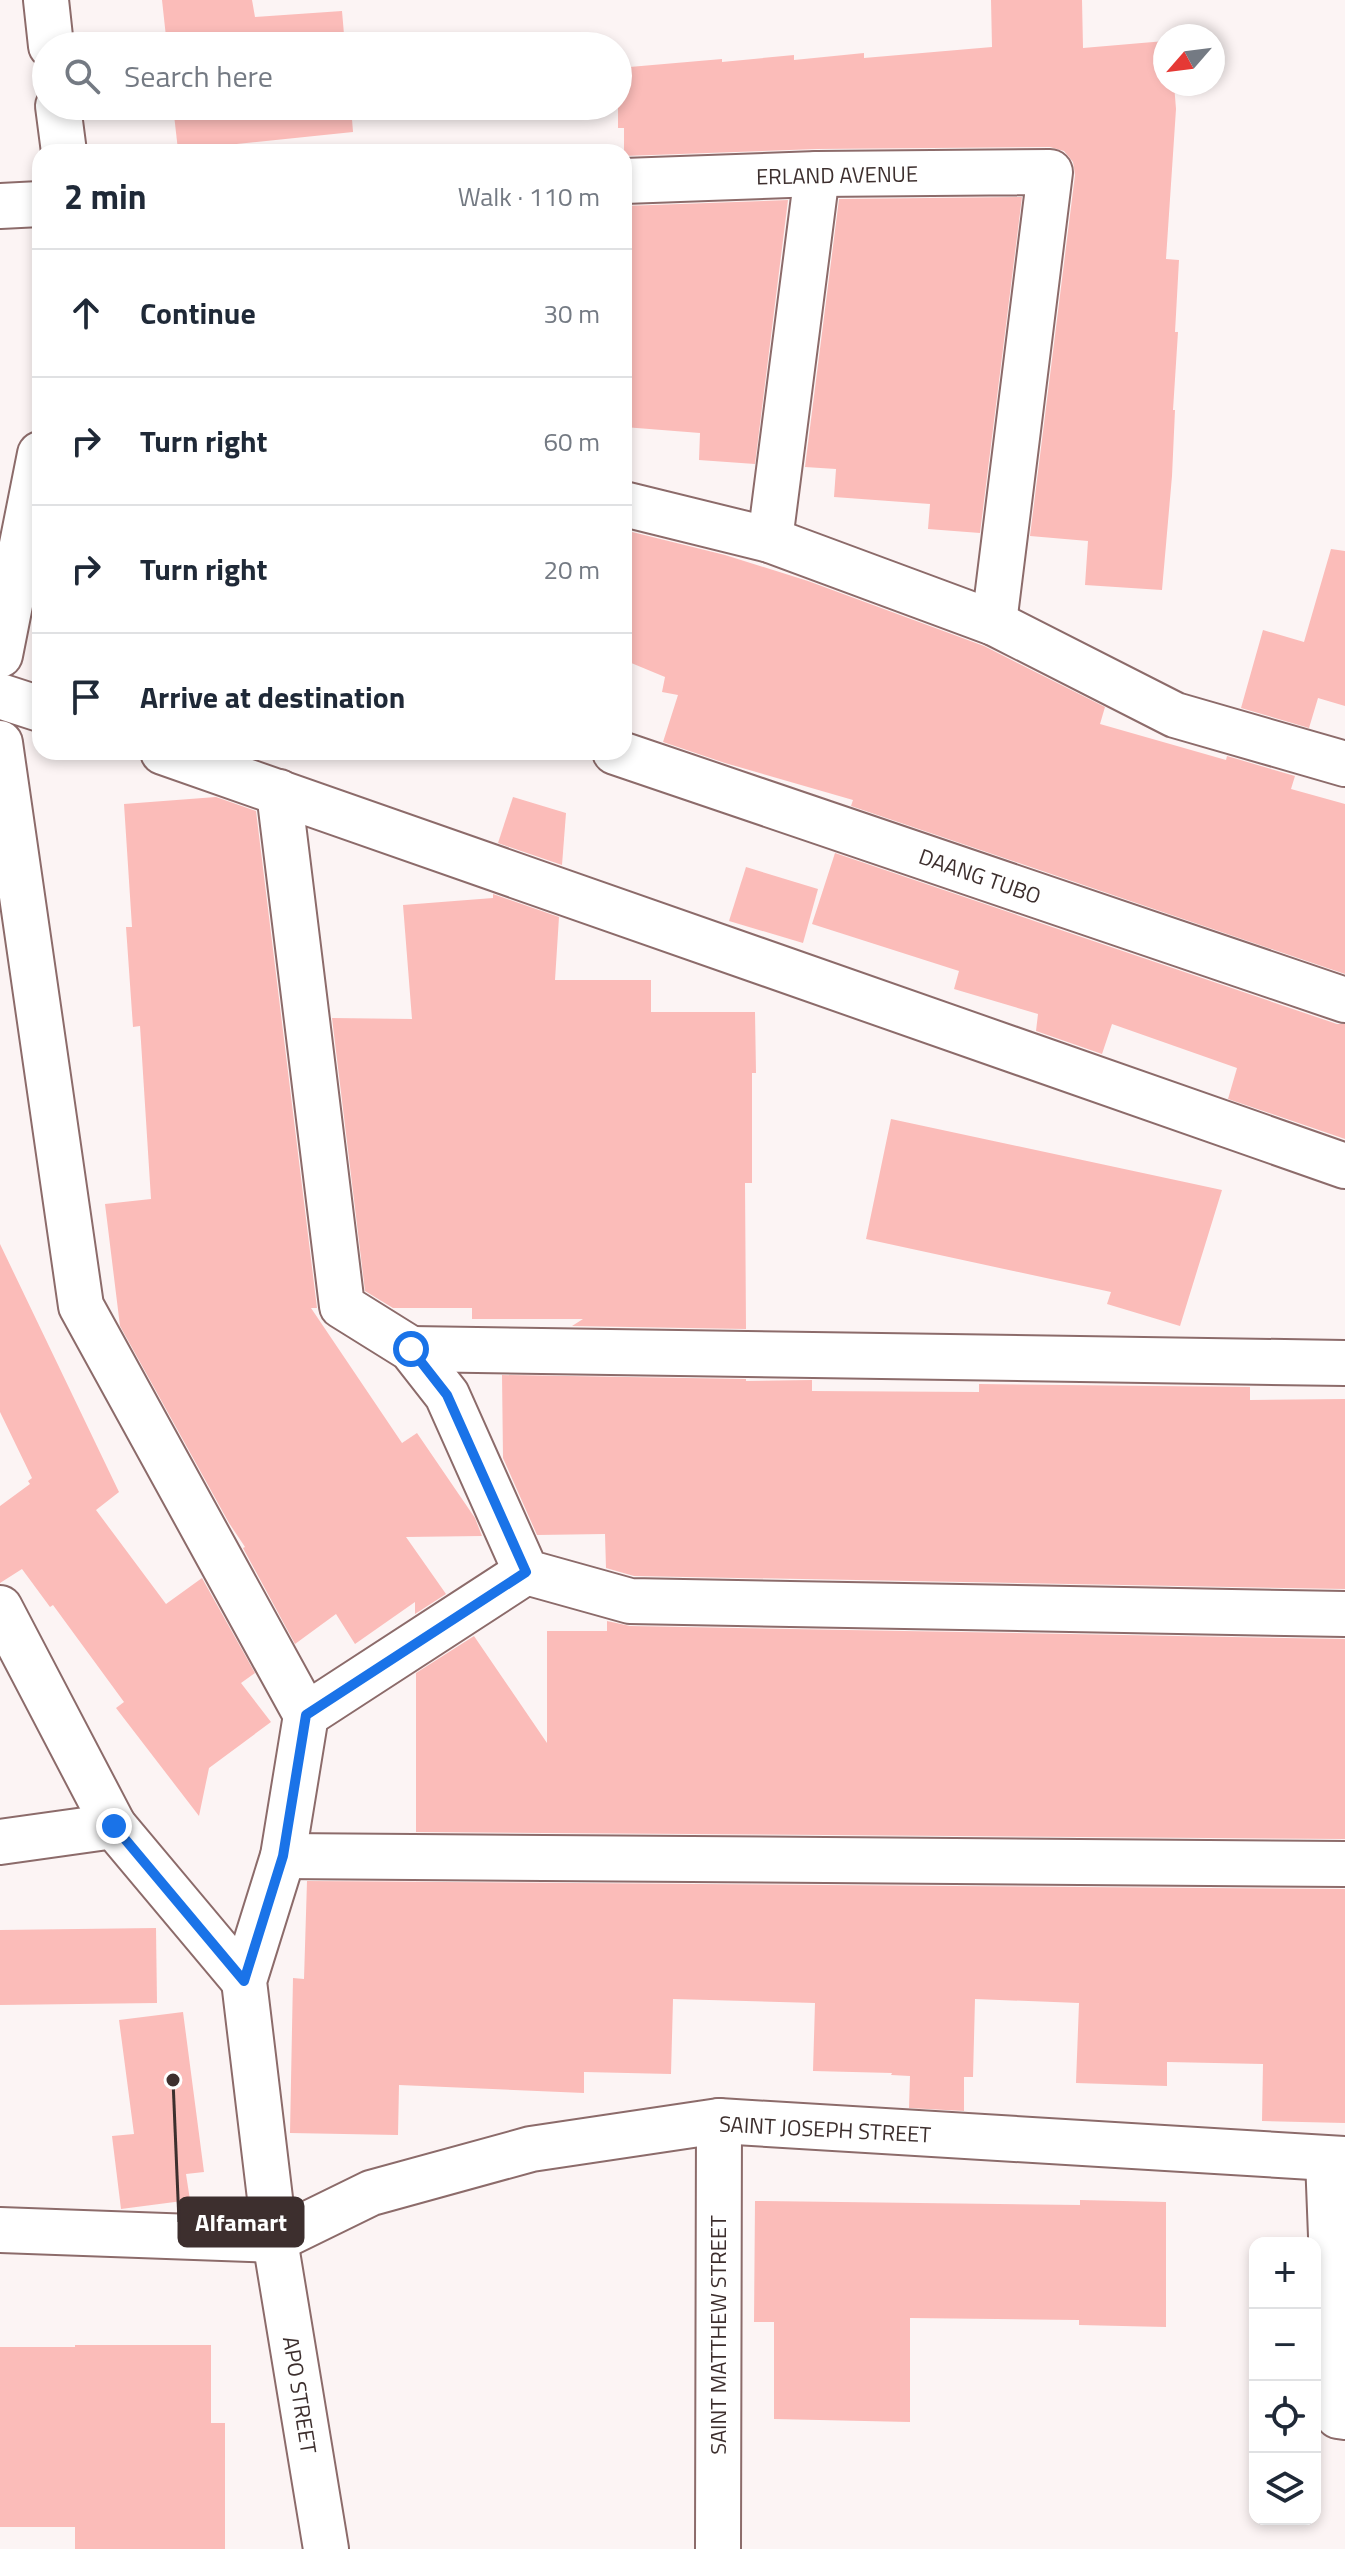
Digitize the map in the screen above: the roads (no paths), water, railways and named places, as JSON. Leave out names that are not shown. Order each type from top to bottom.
[{"type":"street","points":[[46,0],[49,32]]},
{"type":"street","points":[[60,120],[63,144]]},
{"type":"street","name":"ERLAND AVENUE","points":[[632,181],[817,174],[1050,172],[994,623]]},
{"type":"street","points":[[770,540],[817,174]]},
{"type":"street","points":[[0,206],[32,204]]},
{"type":"street","points":[[0,655],[32,493]]},
{"type":"street","points":[[632,506],[770,540],[994,623],[1175,715],[1345,764]]},
{"type":"street","points":[[0,696],[32,706]]},
{"type":"street","points":[[0,743],[81,1306],[306,1715],[283,1856],[244,1981]]},
{"type":"street","name":"DAANG TUBO","points":[[632,758],[1345,1000]]},
{"type":"street","points":[[186,760],[1345,1166]]},
{"type":"street","points":[[279,792],[342,1306],[411,1349],[447,1395],[526,1572]]},
{"type":"street","points":[[411,1349],[1345,1363]]},
{"type":"street","points":[[306,1715],[526,1572],[630,1601],[1345,1614]]},
{"type":"street","points":[[0,1608],[114,1826],[244,1981]]},
{"type":"street","points":[[0,1842],[114,1826]]},
{"type":"street","points":[[283,1856],[1345,1864]]},
{"type":"street","name":"APO STREET","points":[[244,1981],[275,2240],[326,2549]]},
{"type":"street","name":"SAINT JOSEPH STREET","points":[[275,2240],[371,2193],[531,2149],[719,2121],[1336,2159]]},
{"type":"street","name":"SAINT MATTHEW STREET","points":[[718,2549],[719,2121]]},
{"type":"street","points":[[1336,2159],[1338,2416],[1345,2417]]},
{"type":"street","points":[[0,2230],[275,2240]]},
{"type":"place","name":"Alfamart","points":[[173,2080]]}]
